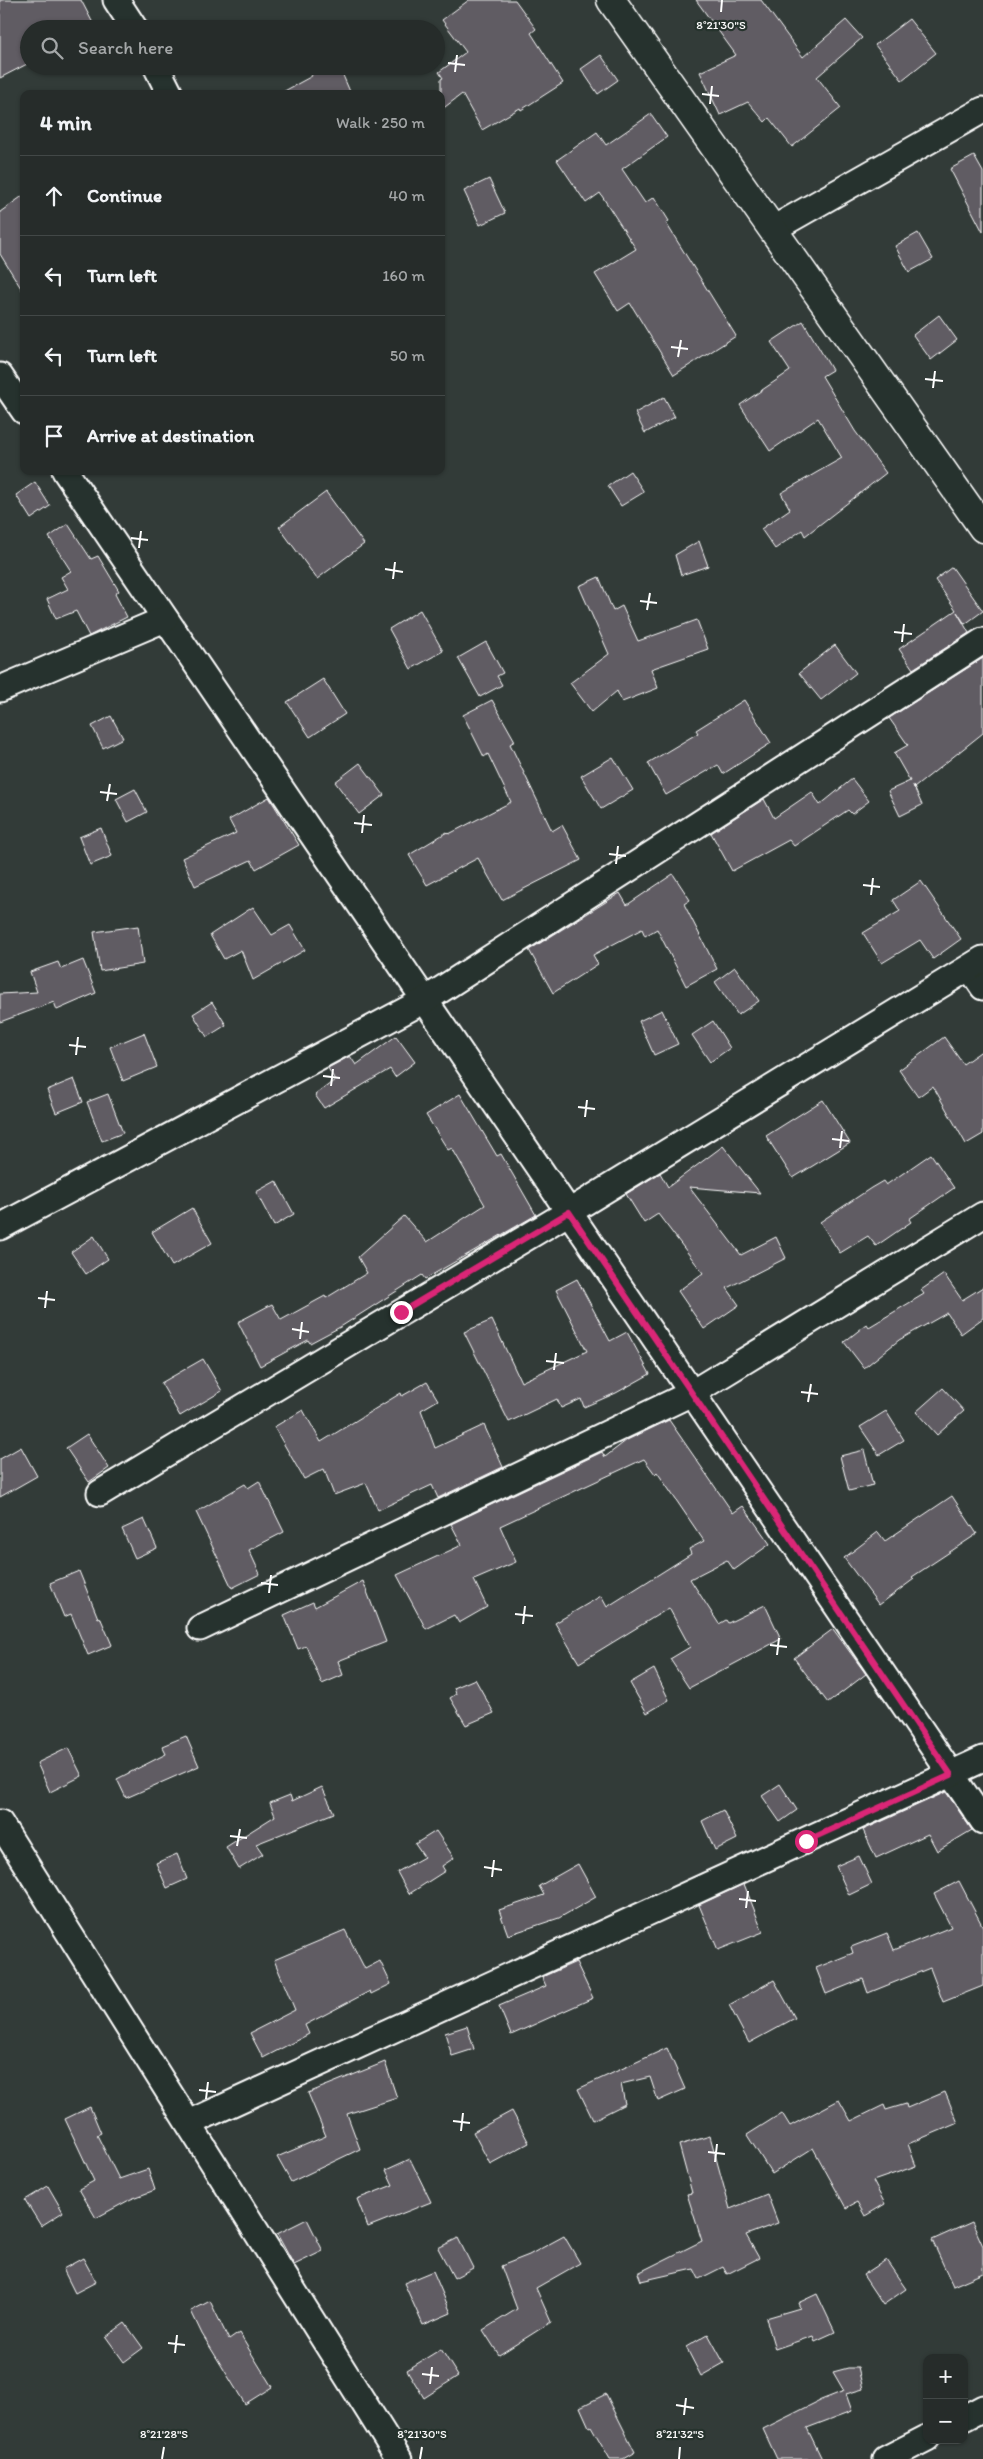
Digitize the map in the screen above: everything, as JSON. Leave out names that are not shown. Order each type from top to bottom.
[{"type":"main road","points":[[611,0],[983,528]]},
{"type":"street","points":[[116,0],[129,20]]},
{"type":"street","points":[[160,75],[168,90]]},
{"type":"street","points":[[773,229],[983,110]]},
{"type":"street","points":[[1,381],[20,406]]},
{"type":"street","points":[[68,475],[983,1821]]},
{"type":"street","points":[[0,689],[166,619]]},
{"type":"street","points":[[0,1226],[425,1000],[983,641]]},
{"type":"street","points":[[100,1493],[569,1212],[979,971]]},
{"type":"street","points":[[200,1628],[692,1393],[983,1215]]},
{"type":"street","points":[[189,2124],[983,1759]]},
{"type":"street","points":[[0,1823],[399,2459]]},
{"type":"street","points":[[968,2416],[983,2408]]},
{"type":"street","points":[[886,2459],[923,2440]]},
{"type":"building","points":[[0,0],[81,0],[91,20],[20,20],[20,68],[0,78]]},
{"type":"building","points":[[469,0],[515,0],[536,29],[531,33],[563,83],[521,110],[520,108],[482,130],[462,94],[445,107],[445,90],[441,90],[441,79],[443,78],[441,75],[445,75],[445,68],[466,52],[445,24],[445,20],[442,20]]},
{"type":"building","points":[[696,0],[761,0],[803,57],[846,20],[862,38],[817,77],[841,108],[792,147],[769,118],[765,122],[748,102],[720,115],[700,72],[736,55]]},
{"type":"building","points":[[909,19],[936,53],[902,80],[875,45]]},
{"type":"building","points":[[601,55],[618,80],[598,94],[581,69]]},
{"type":"building","points":[[343,75],[349,90],[286,90],[312,76]]},
{"type":"building","points":[[651,114],[667,137],[622,169],[645,203],[654,197],[669,221],[666,223],[736,336],[674,375],[630,303],[618,311],[595,274],[636,249],[600,193],[586,203],[557,160],[597,132],[606,145]]},
{"type":"building","points":[[974,156],[983,172],[983,232],[950,169]]},
{"type":"building","points":[[489,179],[505,213],[480,225],[464,191]]},
{"type":"building","points":[[20,198],[20,286],[0,254],[0,212]]},
{"type":"building","points":[[918,233],[933,259],[909,272],[895,246]]},
{"type":"building","points":[[939,315],[957,340],[931,360],[913,335]]},
{"type":"building","points":[[803,321],[832,370],[822,376],[855,431],[886,473],[805,536],[802,530],[775,549],[761,529],[790,509],[781,493],[842,458],[818,418],[770,451],[740,405],[790,371],[771,342]]},
{"type":"building","points":[[664,397],[675,417],[645,433],[635,413]]},
{"type":"building","points":[[630,471],[644,492],[621,506],[608,486]]},
{"type":"building","points":[[35,482],[50,506],[31,519],[16,495]]},
{"type":"building","points":[[326,492],[364,544],[317,579],[279,527]]},
{"type":"building","points":[[68,524],[91,559],[98,556],[119,591],[115,594],[127,617],[89,636],[76,611],[56,619],[47,599],[68,589],[61,577],[71,571],[49,537]]},
{"type":"building","points":[[699,541],[708,566],[681,575],[675,555]]},
{"type":"building","points":[[952,567],[983,611],[965,624],[957,612],[969,633],[913,669],[899,649],[956,610],[935,580]]},
{"type":"building","points":[[599,577],[613,611],[622,606],[638,641],[697,620],[708,649],[651,669],[658,688],[622,702],[617,691],[592,712],[570,683],[609,654],[579,586]]},
{"type":"building","points":[[420,610],[443,651],[411,669],[389,629]]},
{"type":"building","points":[[486,642],[503,673],[497,676],[502,685],[480,697],[458,658]]},
{"type":"building","points":[[835,645],[856,673],[821,700],[799,673]]},
{"type":"building","points":[[983,658],[983,733],[914,788],[922,805],[900,816],[888,791],[910,781],[894,753],[908,745],[889,718]]},
{"type":"building","points":[[323,679],[345,714],[310,737],[287,702]]},
{"type":"building","points":[[492,700],[515,741],[510,744],[552,831],[562,825],[581,860],[502,900],[478,858],[427,885],[409,855],[447,832],[449,834],[511,802],[488,754],[484,757],[463,715]]},
{"type":"building","points":[[744,700],[771,743],[723,774],[718,765],[666,795],[648,763],[698,733],[696,730]]},
{"type":"building","points":[[111,716],[123,738],[103,748],[92,726]]},
{"type":"building","points":[[613,757],[633,790],[601,809],[581,776]]},
{"type":"building","points":[[360,763],[384,795],[359,814],[335,782]]},
{"type":"building","points":[[852,779],[869,801],[852,814],[848,810],[794,846],[789,840],[732,871],[711,833],[764,799],[774,818],[812,792],[820,805]]},
{"type":"building","points":[[135,789],[147,812],[128,822],[116,799]]},
{"type":"building","points":[[269,797],[299,845],[256,869],[251,860],[195,886],[182,858],[236,833],[229,820]]},
{"type":"building","points":[[101,828],[112,856],[90,865],[79,837]]},
{"type":"building","points":[[673,874],[690,900],[684,904],[717,969],[686,986],[657,929],[645,936],[642,929],[593,955],[598,964],[553,993],[529,950],[620,893],[627,905]]},
{"type":"building","points":[[921,881],[961,939],[933,959],[920,940],[882,963],[863,933],[900,911],[893,900]]},
{"type":"building","points":[[253,907],[272,935],[290,925],[305,950],[253,980],[241,950],[224,959],[210,935]]},
{"type":"building","points":[[138,926],[143,964],[100,971],[94,932]]},
{"type":"building","points":[[83,960],[96,993],[57,1010],[54,1002],[0,1022],[0,994],[37,992],[30,972],[58,962],[61,969]]},
{"type":"building","points":[[735,967],[759,1001],[738,1015],[715,982]]},
{"type":"building","points":[[212,1002],[226,1025],[207,1037],[193,1014]]},
{"type":"building","points":[[662,1010],[678,1044],[654,1055],[639,1021]]},
{"type":"building","points":[[713,1021],[730,1048],[710,1062],[692,1035]]},
{"type":"building","points":[[144,1033],[157,1067],[123,1081],[110,1047]]},
{"type":"building","points":[[396,1036],[415,1062],[395,1077],[390,1069],[324,1108],[315,1095],[335,1080],[328,1068],[350,1056],[356,1065]]},
{"type":"building","points":[[944,1037],[963,1064],[983,1050],[983,1134],[966,1144],[933,1086],[918,1097],[899,1070]]},
{"type":"building","points":[[74,1079],[83,1102],[56,1113],[47,1090]]},
{"type":"building","points":[[108,1094],[123,1133],[102,1141],[87,1102]]},
{"type":"building","points":[[460,1094],[497,1156],[501,1154],[536,1215],[425,1279],[422,1275],[342,1326],[310,1343],[308,1340],[260,1366],[238,1322],[272,1304],[281,1320],[325,1296],[326,1298],[367,1273],[358,1257],[404,1216],[427,1242],[485,1205],[452,1148],[448,1150],[426,1115]]},
{"type":"building","points":[[823,1100],[850,1143],[793,1178],[766,1136]]},
{"type":"building","points":[[723,1146],[760,1193],[689,1187],[741,1255],[776,1237],[786,1258],[727,1288],[739,1305],[704,1329],[678,1291],[703,1273],[658,1214],[644,1223],[626,1194],[660,1173],[668,1187]]},
{"type":"building","points":[[931,1154],[954,1188],[909,1219],[911,1222],[876,1246],[868,1236],[840,1253],[820,1222],[883,1181],[886,1185]]},
{"type":"building","points":[[276,1181],[294,1214],[274,1226],[256,1192]]},
{"type":"building","points":[[192,1208],[212,1243],[172,1266],[152,1232]]},
{"type":"building","points":[[94,1236],[108,1259],[86,1274],[71,1252]]},
{"type":"building","points":[[944,1274],[962,1300],[983,1287],[983,1318],[961,1334],[947,1313],[899,1340],[864,1368],[844,1342],[867,1324],[869,1327],[924,1294],[921,1290]]},
{"type":"building","points":[[577,1279],[610,1341],[627,1332],[650,1374],[616,1393],[584,1407],[581,1399],[561,1408],[557,1399],[509,1422],[464,1332],[492,1320],[521,1382],[587,1351],[556,1290]]},
{"type":"building","points":[[203,1359],[222,1391],[180,1416],[161,1383]]},
{"type":"building","points":[[427,1382],[438,1400],[421,1410],[435,1448],[484,1425],[503,1467],[438,1498],[432,1485],[378,1510],[366,1483],[334,1495],[324,1469],[304,1479],[274,1427],[303,1410],[321,1442],[401,1393],[402,1396]]},
{"type":"building","points":[[943,1388],[964,1411],[937,1435],[916,1412]]},
{"type":"building","points":[[886,1411],[904,1440],[879,1455],[860,1427]]},
{"type":"building","points":[[669,1420],[733,1513],[743,1506],[770,1544],[734,1570],[727,1560],[690,1579],[719,1624],[726,1620],[728,1623],[765,1605],[781,1639],[689,1688],[670,1659],[690,1647],[669,1608],[579,1663],[555,1623],[601,1596],[607,1607],[691,1554],[689,1549],[704,1541],[657,1472],[655,1474],[644,1459],[500,1526],[516,1562],[474,1580],[487,1607],[459,1623],[454,1615],[426,1629],[397,1575],[462,1545],[451,1524],[602,1452],[605,1457],[627,1440]]},
{"type":"building","points":[[87,1434],[109,1468],[89,1482],[66,1448]]},
{"type":"building","points":[[21,1447],[37,1476],[0,1497],[0,1459]]},
{"type":"building","points":[[864,1450],[873,1485],[849,1491],[840,1456]]},
{"type":"building","points":[[259,1481],[284,1532],[249,1550],[260,1574],[232,1588],[196,1512],[245,1484],[248,1488]]},
{"type":"building","points":[[952,1496],[977,1534],[912,1577],[914,1579],[879,1605],[844,1558],[878,1532],[885,1541]]},
{"type":"building","points":[[144,1519],[157,1548],[135,1558],[122,1529]]},
{"type":"building","points":[[79,1571],[98,1618],[100,1617],[112,1645],[88,1655],[71,1614],[64,1617],[50,1583]]},
{"type":"building","points":[[363,1581],[386,1642],[338,1661],[343,1675],[322,1684],[306,1646],[298,1649],[284,1615],[313,1602],[315,1607]]},
{"type":"building","points":[[833,1629],[866,1674],[828,1703],[794,1658]]},
{"type":"building","points":[[654,1669],[669,1700],[647,1713],[630,1683]]},
{"type":"building","points":[[475,1679],[494,1713],[466,1725],[450,1698],[456,1694],[454,1688]]},
{"type":"building","points":[[186,1736],[199,1766],[126,1798],[117,1779],[166,1754],[162,1746]]},
{"type":"building","points":[[68,1748],[82,1776],[50,1792],[37,1763]]},
{"type":"building","points":[[780,1784],[797,1810],[780,1822],[762,1796]]},
{"type":"building","points":[[322,1787],[334,1813],[256,1844],[263,1854],[239,1869],[226,1847],[275,1816],[270,1803],[290,1795],[292,1801]]},
{"type":"building","points":[[946,1792],[972,1830],[937,1851],[928,1834],[876,1858],[863,1830]]},
{"type":"building","points":[[723,1810],[737,1839],[715,1850],[702,1821]]},
{"type":"building","points":[[436,1831],[454,1858],[442,1866],[445,1871],[409,1894],[397,1872],[424,1857],[415,1844]]},
{"type":"building","points":[[177,1854],[187,1879],[167,1888],[156,1863]]},
{"type":"building","points":[[859,1856],[872,1884],[849,1895],[836,1866]]},
{"type":"building","points":[[578,1864],[596,1897],[559,1918],[508,1935],[499,1910],[544,1895],[539,1886]]},
{"type":"building","points":[[959,1881],[983,1927],[983,1986],[943,2002],[930,1968],[868,1993],[863,1979],[826,1994],[816,1968],[853,1953],[851,1947],[887,1933],[894,1950],[951,1927],[934,1894]]},
{"type":"building","points":[[744,1884],[763,1932],[718,1950],[699,1905]]},
{"type":"building","points":[[345,1930],[365,1969],[380,1961],[391,1984],[371,1994],[370,1991],[305,2025],[309,2034],[263,2058],[250,2033],[295,2010],[274,1960]]},
{"type":"building","points":[[576,1962],[593,1998],[511,2035],[499,2006],[546,1986],[542,1977]]},
{"type":"building","points":[[774,1980],[795,2018],[749,2043],[729,2005]]},
{"type":"building","points":[[467,2026],[474,2049],[452,2056],[445,2033]]},
{"type":"building","points":[[667,2048],[685,2089],[658,2101],[650,2077],[621,2084],[625,2104],[593,2120],[578,2089]]},
{"type":"building","points":[[385,2062],[397,2098],[347,2114],[360,2149],[291,2182],[277,2157],[326,2136],[308,2093]]},
{"type":"building","points":[[945,2092],[958,2123],[908,2144],[916,2166],[873,2181],[885,2204],[865,2216],[857,2202],[846,2208],[813,2148],[772,2174],[747,2135],[782,2113],[790,2126],[839,2100],[851,2121],[884,2105],[886,2110],[906,2104],[907,2108]]},
{"type":"building","points":[[90,2107],[101,2133],[97,2135],[119,2179],[148,2169],[155,2190],[131,2199],[96,2218],[79,2189],[94,2181],[65,2119]]},
{"type":"building","points":[[512,2111],[529,2143],[490,2164],[473,2132]]},
{"type":"building","points":[[710,2136],[730,2209],[767,2194],[778,2223],[746,2235],[759,2258],[727,2274],[723,2267],[699,2279],[694,2269],[641,2281],[638,2273],[702,2241],[687,2194],[692,2193],[679,2145]]},
{"type":"building","points":[[410,2159],[431,2202],[368,2227],[357,2199],[393,2185],[386,2170]]},
{"type":"building","points":[[48,2186],[63,2212],[41,2226],[25,2200]]},
{"type":"building","points":[[307,2219],[323,2251],[294,2265],[277,2234]]},
{"type":"building","points":[[972,2222],[983,2246],[983,2273],[953,2286],[932,2240]]},
{"type":"building","points":[[564,2236],[580,2263],[536,2288],[551,2322],[499,2355],[483,2330],[517,2309],[501,2266],[529,2255]]},
{"type":"building","points":[[458,2238],[473,2268],[454,2278],[438,2248]]},
{"type":"building","points":[[83,2258],[96,2282],[75,2293],[63,2269]]},
{"type":"building","points":[[886,2260],[906,2289],[883,2305],[863,2275]]},
{"type":"building","points":[[433,2271],[451,2313],[423,2325],[404,2283]]},
{"type":"building","points":[[817,2294],[835,2332],[815,2341],[813,2336],[775,2349],[766,2318],[800,2308],[798,2303]]},
{"type":"building","points":[[210,2301],[229,2340],[239,2333],[272,2387],[245,2404],[202,2334],[191,2311]]},
{"type":"building","points":[[125,2323],[143,2348],[124,2362],[106,2337]]},
{"type":"building","points":[[708,2334],[724,2363],[701,2376],[686,2347]]},
{"type":"building","points":[[441,2349],[458,2376],[424,2398],[407,2370]]},
{"type":"building","points":[[848,2368],[858,2368],[863,2389],[846,2394],[852,2411],[807,2428],[822,2459],[777,2459],[763,2429],[821,2400],[844,2391],[833,2372]]},
{"type":"building","points":[[606,2394],[635,2452],[623,2459],[610,2459],[591,2426],[589,2427],[580,2407]]},
{"type":"route","points":[[401,1312],[569,1212],[951,1775],[806,1841]]}]
